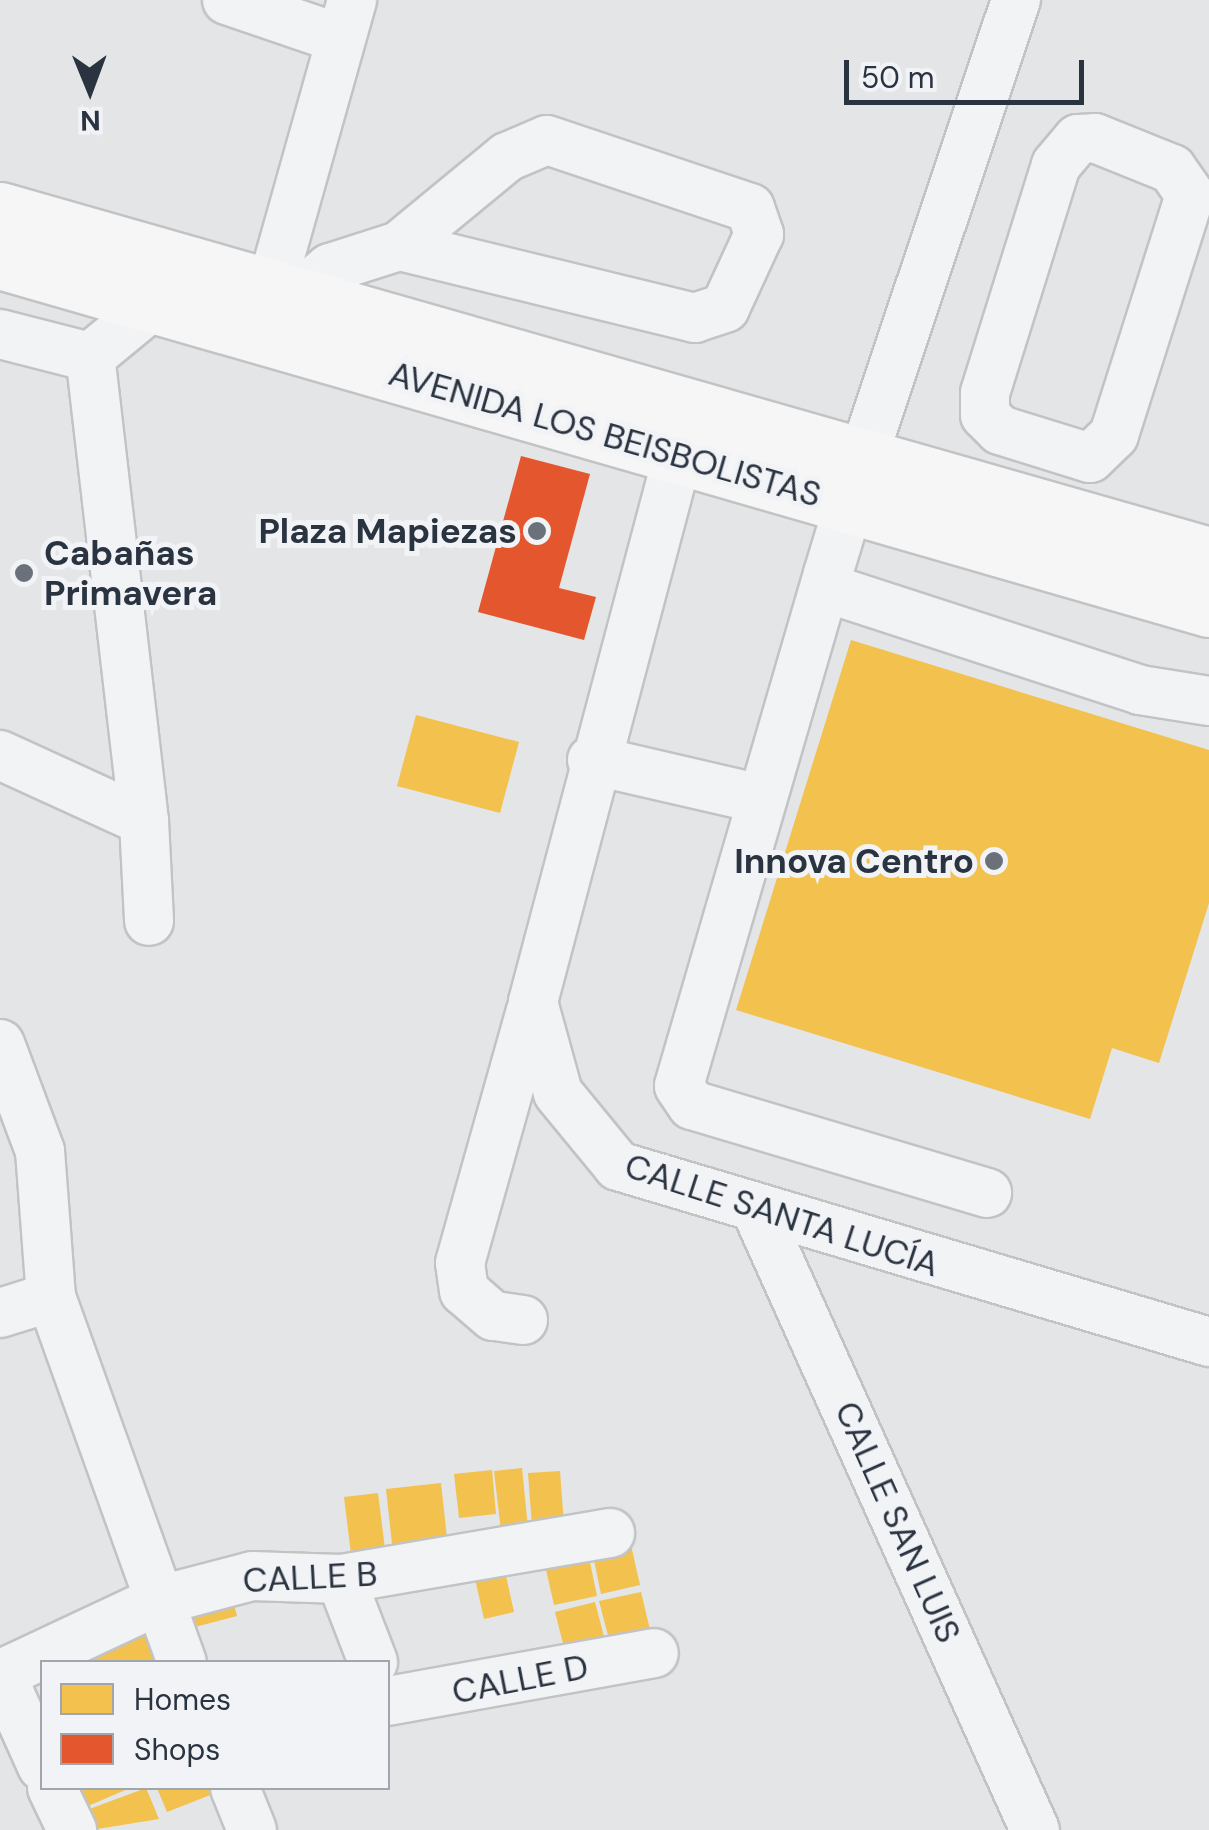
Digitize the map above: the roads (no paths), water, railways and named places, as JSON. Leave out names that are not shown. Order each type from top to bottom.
[{"type":"main road","name":"AVENIDA LOS BEISBOLISTAS","points":[[0,210],[678,455],[1026,502],[1209,555]]},
{"type":"main road","name":"AVENIDA LOS BEISBOLISTAS","points":[[0,261],[153,306],[274,308],[856,481],[1209,609]]},
{"type":"street","points":[[227,0],[347,19],[274,308]]},
{"type":"street","points":[[987,1193],[692,1105],[680,1086],[856,481],[1016,0]]},
{"type":"street","points":[[1095,138],[1172,169],[1186,180],[1188,211],[1114,436],[1090,458],[1044,445],[990,425],[985,393],[1056,165],[1078,140],[1095,138]]},
{"type":"street","points":[[274,308],[330,268],[398,246],[506,158],[547,140],[750,208],[760,234],[725,308],[696,318],[398,246]]},
{"type":"street","points":[[90,357],[153,306]]},
{"type":"street","points":[[0,334],[90,357]]},
{"type":"street","points":[[90,357],[144,821],[149,921]]},
{"type":"street","points":[[1026,502],[1044,445]]},
{"type":"street","name":"CALLE SANTA LUCÍA","points":[[678,455],[592,760],[534,1002],[558,1094],[599,1152],[758,1214],[1209,1342]]},
{"type":"street","points":[[828,574],[844,599],[1140,690],[1209,702]]},
{"type":"street","points":[[0,754],[144,821]]},
{"type":"street","points":[[592,760],[761,799]]},
{"type":"street","points":[[523,1320],[493,1316],[464,1291],[460,1263],[534,1002]]},
{"type":"street","points":[[0,1044],[40,1151],[51,1297],[156,1601],[181,1660]]},
{"type":"street","name":"CALLE SAN LUIS","points":[[758,1214],[1035,1830]]},
{"type":"street","points":[[0,1313],[51,1297]]},
{"type":"street","name":"CALLE B","points":[[40,1762],[8,1690],[10,1670],[156,1601],[252,1576],[341,1579],[610,1533]]},
{"type":"street","points":[[341,1579],[372,1660]]},
{"type":"street","name":"CALLE D","points":[[390,1701],[654,1653]]},
{"type":"street","points":[[53,1790],[72,1830]]},
{"type":"street","points":[[236,1790],[252,1830]]},
{"type":"place","name":"Plaza Mapiezas","points":[[537,531]]},
{"type":"place","name":"Cabañas Primavera","points":[[24,573]]},
{"type":"place","name":"Innova Centro","points":[[994,861]]}]
